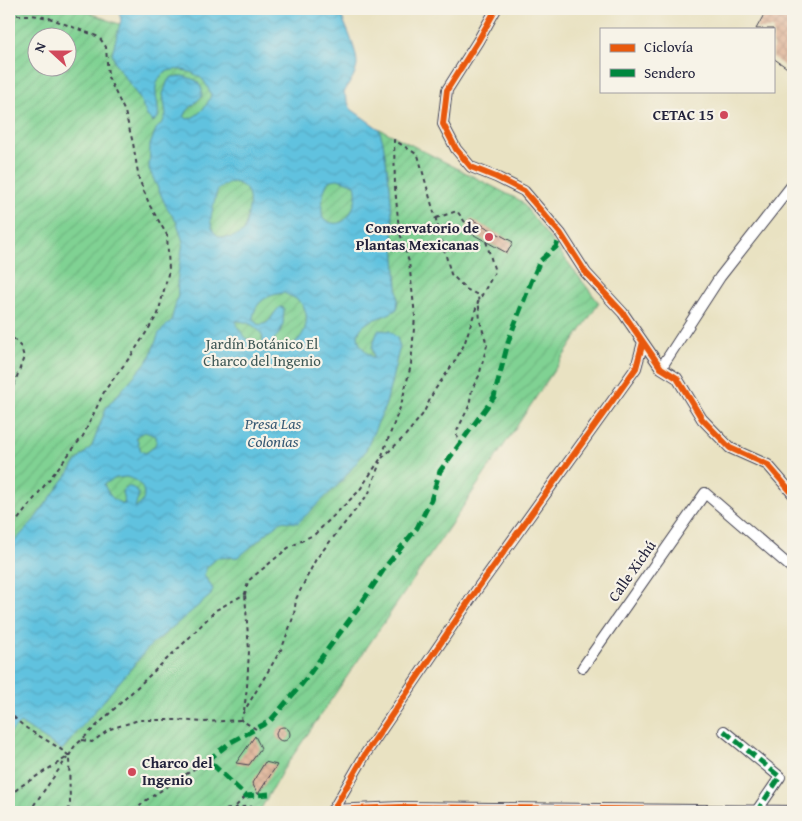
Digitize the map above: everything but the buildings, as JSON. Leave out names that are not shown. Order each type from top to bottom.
[{"type":"street","points":[[496,9],[447,90],[443,124],[456,149],[471,167],[524,191],[561,234],[586,273],[623,313],[661,368],[677,378],[702,419],[730,448],[768,465],[793,494]]},
{"type":"street","points":[[661,368],[720,277],[793,184]]},
{"type":"street","points":[[332,811],[366,753],[478,588],[636,368],[643,342]]},
{"type":"street","name":"Calle Xichú","points":[[583,667],[705,493],[793,569]]},
{"type":"street","points":[[724,731],[780,777],[756,811]]},
{"type":"street","points":[[332,811],[401,807],[612,811],[793,811]]},
{"type":"path","points":[[9,15],[32,15],[50,18],[99,37],[106,47],[108,77],[125,112],[133,142],[139,179],[150,206],[166,235],[169,270],[158,314],[134,354],[105,390],[83,436],[9,531]]},
{"type":"path","points":[[243,713],[282,648],[294,615],[296,599],[316,559],[369,492],[401,405],[411,365],[415,316],[409,262],[399,230],[395,187],[394,140],[418,155],[451,274],[466,290],[478,295],[480,321],[487,345],[479,376],[472,389],[469,406],[456,432],[460,444]]},
{"type":"path","points":[[436,218],[457,211],[467,225]]},
{"type":"path","points":[[241,720],[247,687],[249,651],[244,594],[248,581],[288,548],[315,534],[335,516],[359,491],[381,458],[404,437],[423,414],[434,391],[464,345],[478,302],[495,272],[486,242]]},
{"type":"path","points":[[9,323],[13,338],[24,358],[14,385],[9,389]]},
{"type":"path","points":[[29,812],[69,756],[74,746],[186,641],[216,610],[244,594]]},
{"type":"path","points":[[9,710],[19,723],[69,756],[70,804],[68,812]]},
{"type":"path","points":[[82,740],[92,742],[110,729],[139,720],[204,722],[241,720],[256,729]]},
{"type":"path","points":[[9,796],[21,786],[69,756]]},
{"type":"path","points":[[134,812],[145,801],[208,760]]},
{"type":"path","points":[[236,806],[246,796]]},
{"type":"path","points":[[210,812],[222,811],[236,806],[262,807],[274,812]]},
{"type":"green space","name":"Jardín Botánico El Charco del Ingenio","points":[[9,9],[80,9],[113,22],[208,51],[276,78],[390,134],[521,201],[599,303],[452,523],[283,770],[259,812],[9,812]]},
{"type":"water","name":"Presa Las Colonias","points":[[118,9],[338,9],[357,59],[355,72],[344,93],[351,109],[379,129],[383,142],[390,186],[398,300],[397,309],[367,323],[359,332],[358,337],[365,351],[374,358],[372,347],[378,330],[390,331],[397,338],[400,346],[386,404],[365,452],[341,482],[298,523],[281,521],[239,557],[217,558],[207,567],[204,575],[213,589],[211,595],[149,647],[62,750],[20,723],[9,734],[9,544],[16,540],[34,520],[78,460],[92,446],[106,408],[149,359],[159,333],[171,321],[178,295],[177,282],[183,242],[177,223],[166,206],[149,169],[150,145],[156,129],[163,122],[166,114],[163,94],[168,80],[172,77],[182,76],[190,78],[197,81],[202,89],[202,96],[187,111],[184,117],[188,119],[196,116],[202,110],[211,95],[201,78],[183,70],[170,70],[160,77],[157,83],[158,118],[153,122],[147,116],[140,99],[115,63],[112,53],[121,20]],"holes":[[[337,179],[355,185],[356,195],[349,215],[342,222],[336,223],[325,221],[322,209],[326,187],[330,180]],[[233,182],[246,189],[249,195],[249,209],[244,231],[240,234],[224,238],[215,234],[211,218],[217,192],[222,186]],[[284,293],[297,300],[301,303],[306,314],[306,326],[303,332],[297,342],[288,347],[276,348],[273,344],[283,324],[284,308],[280,307],[265,324],[257,324],[253,319],[259,303],[272,295]],[[235,321],[245,322],[259,331],[263,341],[261,346],[252,343]],[[145,432],[156,436],[156,444],[145,453],[141,451],[136,437]],[[126,477],[133,479],[142,488],[144,495],[142,503],[135,507],[139,495],[131,487],[124,489],[122,492],[125,504],[112,497],[104,484],[116,478]]]},
{"type":"marked path","points":[[269,794],[246,796],[208,760],[231,742],[270,721],[301,685],[357,610],[386,566],[417,528],[431,500],[440,471],[494,397],[509,339],[531,282],[540,261],[556,247],[561,234]]},
{"type":"marked path","points":[[724,731],[780,777],[757,811]]},
{"type":"cycle path","points":[[496,9],[447,90],[443,124],[456,149],[471,167],[524,191],[561,234],[586,273],[623,313],[661,368],[677,378],[702,419],[730,448],[768,465],[793,494]]},
{"type":"cycle path","points":[[332,812],[366,753],[478,588],[636,368],[643,342]]},
{"type":"cycle path","points":[[332,810],[401,807],[793,811]]},
{"type":"place","name":"CETAC 15","points":[[724,115]]},
{"type":"place","name":"Conservatorio de Plantas Mexicanas","points":[[489,237]]},
{"type":"place","name":"Charco del Ingenio","points":[[132,772]]}]
